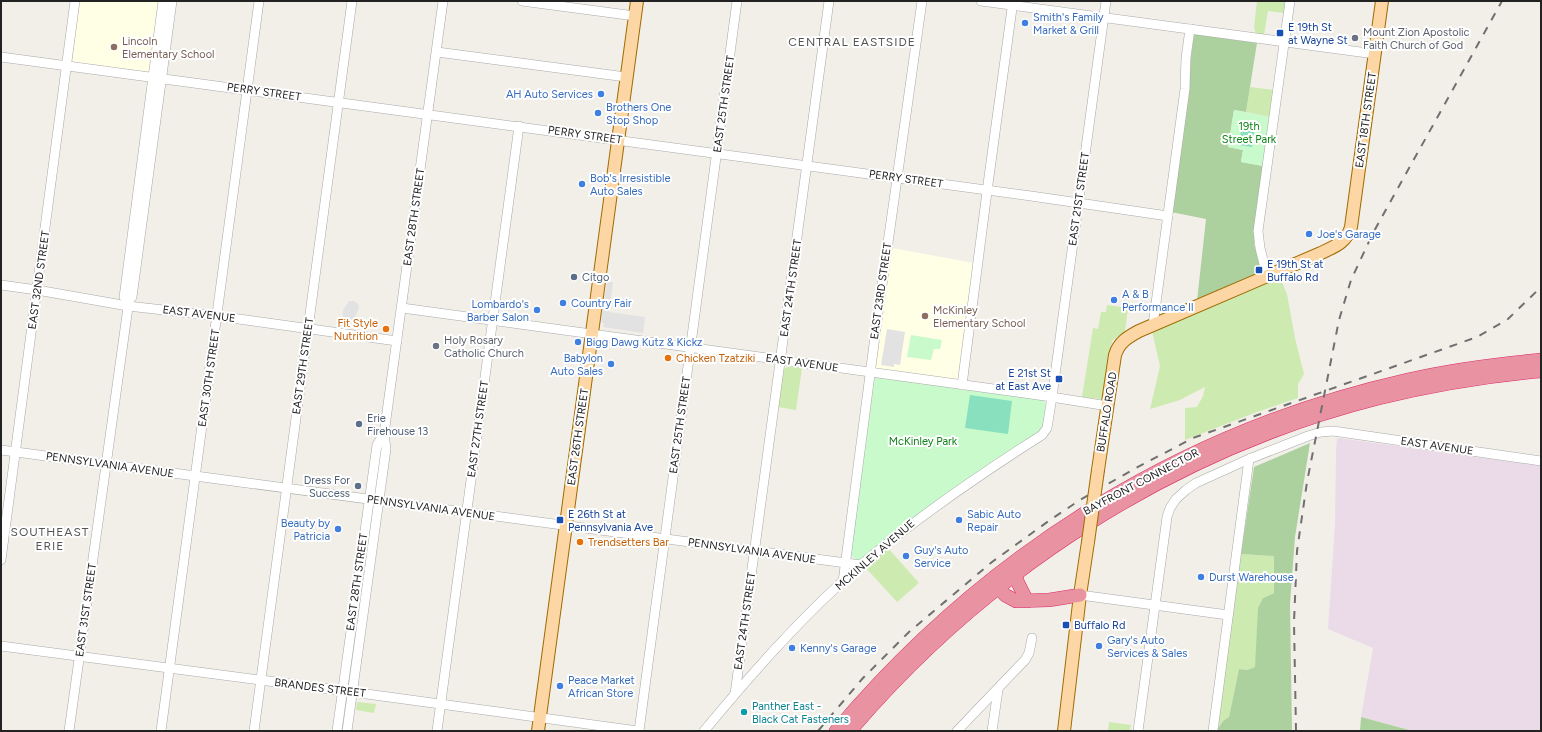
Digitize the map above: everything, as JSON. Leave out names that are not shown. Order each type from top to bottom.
[{"type":"highway","name":"BAYFRONT CONNECTOR","points":[[836,731],[855,708],[910,650],[958,606],[994,584],[1015,574],[1066,538],[1116,506],[1180,472],[1244,443],[1303,420],[1377,398],[1453,382],[1541,360]]},
{"type":"highway","name":"BAYFRONT CONNECTOR","points":[[850,731],[920,656],[966,614],[994,584],[1046,538],[1105,500],[1149,475],[1230,436],[1312,406],[1366,390],[1453,371],[1507,369],[1541,371]]},
{"type":"highway","points":[[1015,574],[1027,601]]},
{"type":"highway","points":[[994,584],[1011,600],[1016,601],[1049,600],[1080,595]]},
{"type":"main road","name":"EAST 26TH STREET","points":[[538,731],[637,1]]},
{"type":"main road","name":"EAST 18TH STREET","points":[[1346,237],[1351,227],[1382,1]]},
{"type":"main road","name":"BUFFALO ROAD","points":[[1064,731],[1080,595],[1115,355],[1118,346],[1131,335],[1321,253],[1336,245],[1346,237]]},
{"type":"street","name":"EAST 32ND STREET","points":[[1,560],[68,65],[75,1]]},
{"type":"street","name":"EAST 31ST STREET","points":[[157,77],[163,1]]},
{"type":"street","name":"EAST 31ST STREET","points":[[69,731],[128,303],[124,297],[157,77],[172,1]]},
{"type":"street","name":"EAST 30TH STREET","points":[[161,731],[260,1]]},
{"type":"street","name":"EAST 29TH STREET","points":[[254,731],[352,1]]},
{"type":"street","name":"EAST 28TH STREET","points":[[347,731],[386,449],[384,434],[443,1]]},
{"type":"street","points":[[522,1],[635,16]]},
{"type":"street","name":"EAST 25TH STREET","points":[[638,731],[737,1]]},
{"type":"street","name":"EAST 24TH STREET","points":[[735,694],[830,1]]},
{"type":"street","name":"EAST 23RD STREET","points":[[843,582],[870,372],[922,1]]},
{"type":"street","points":[[981,1],[1013,3],[1103,18],[1375,54]]},
{"type":"street","name":"EAST 21ST STREET","points":[[1052,397],[1106,1]]},
{"type":"street","points":[[1267,276],[1260,248],[1258,231],[1290,1]]},
{"type":"street","points":[[962,385],[1013,3]]},
{"type":"street","points":[[1153,325],[1185,89],[1186,58],[1190,29]]},
{"type":"street","points":[[437,52],[626,77]]},
{"type":"street","name":"PERRY STREET","points":[[1,57],[519,126],[1168,216]]},
{"type":"street","name":"EAST 27TH STREET","points":[[437,731],[519,126]]},
{"type":"street","name":"EAST AVENUE","points":[[1,285],[397,341]]},
{"type":"street","name":"EAST AVENUE","points":[[402,308],[1052,397],[1108,406]]},
{"type":"street","name":"MCKINLEY AVENUE","points":[[704,731],[735,694],[797,626],[861,565],[948,497],[1042,435],[1047,428],[1052,397]]},
{"type":"street","name":"EAST AVENUE","points":[[1155,605],[1167,517],[1174,501],[1190,486],[1249,459],[1308,436],[1321,432],[1333,431],[1541,461]]},
{"type":"street","name":"EAST 28TH STREET","points":[[337,731],[377,445],[384,434]]},
{"type":"street","name":"PENNSYLVANIA AVENUE","points":[[1,450],[861,565]]},
{"type":"street","points":[[1213,731],[1249,459]]},
{"type":"street","points":[[1080,595],[1228,615]]},
{"type":"street","points":[[1138,731],[1155,605]]},
{"type":"street","points":[[957,731],[998,690],[1025,660],[1029,653],[1032,638]]},
{"type":"street","name":"BRANDES STREET","points":[[1,646],[638,731]]},
{"type":"street","points":[[992,731],[998,690]]},
{"type":"shaded area","name":"Lincoln Elementary School","points":[[80,1],[160,1],[149,72],[74,63],[72,61]]},
{"type":"shaded area","name":"McKinley Elementary School","points":[[892,248],[974,263],[958,380],[875,369]]},
{"type":"shaded area","points":[[607,282],[613,282],[609,312],[645,317],[643,333],[603,327],[604,323],[601,322]]},
{"type":"shaded area","points":[[349,301],[354,301],[358,304],[359,308],[352,324],[345,324],[343,310]]},
{"type":"shaded area","points":[[887,329],[905,332],[900,365],[894,364],[894,367],[881,365]]},
{"type":"shaded area","points":[[1339,438],[1541,466],[1541,731],[1414,731],[1361,717],[1373,648],[1328,629],[1335,524],[1336,452],[1337,439]]},
{"type":"green space","points":[[1257,1],[1285,1],[1284,13],[1268,11],[1264,35],[1256,34],[1254,27]]},
{"type":"green space","points":[[1194,34],[1257,43],[1246,112],[1234,110],[1228,147],[1243,150],[1241,162],[1263,166],[1254,235],[1254,244],[1261,271],[1260,274],[1197,301],[1206,219],[1171,212]]},
{"type":"green space","points":[[1250,87],[1273,90],[1269,117],[1246,112]]},
{"type":"green space","name":"19th Street Park","points":[[1234,110],[1269,117],[1263,166],[1241,162],[1243,150],[1228,147]]},
{"type":"green space","points":[[1242,123],[1255,125],[1252,147],[1239,145]]},
{"type":"green space","points":[[1275,277],[1281,280],[1287,294],[1295,338],[1304,374],[1298,384],[1298,398],[1185,440],[1185,408],[1197,407],[1203,396],[1205,387],[1180,400],[1150,409],[1160,366],[1152,331]]},
{"type":"green space","points":[[1107,305],[1128,308],[1125,332],[1112,341],[1105,396],[1101,399],[1082,397],[1093,328],[1098,329],[1101,312],[1106,312]]},
{"type":"green space","points":[[911,335],[942,340],[940,349],[934,349],[931,360],[907,357]]},
{"type":"green space","points":[[789,366],[802,368],[796,410],[778,407],[784,369]]},
{"type":"green space","name":"McKinley Park","points":[[875,377],[1042,400],[1046,404],[1046,408],[1043,424],[1037,434],[860,560],[853,557],[851,551]]},
{"type":"green space","points":[[970,395],[1012,401],[1008,434],[965,428]]},
{"type":"green space","points":[[1310,443],[1295,537],[1290,604],[1292,731],[1216,731],[1223,721],[1229,717],[1239,669],[1247,670],[1255,667],[1258,608],[1263,598],[1274,593],[1274,556],[1241,554],[1254,467]]},
{"type":"green space","points":[[888,548],[919,583],[897,602],[865,567]]},
{"type":"green space","points":[[1241,554],[1274,556],[1274,593],[1263,598],[1255,667],[1247,670],[1239,669],[1229,717],[1217,728]]},
{"type":"green space","points":[[357,702],[376,704],[374,713],[356,710]]},
{"type":"green space","points":[[1361,717],[1413,731],[1360,731]]},
{"type":"green space","points":[[1109,722],[1131,725],[1130,731],[1108,731]]},
{"type":"railway","points":[[1296,731],[1294,622],[1297,551],[1307,482],[1339,320],[1351,280],[1373,233],[1502,1]]},
{"type":"railway","points":[[818,731],[863,678],[909,632],[992,562],[1080,500],[1134,469],[1193,438],[1477,337],[1508,319],[1541,287]]},
{"type":"place","name":"Smith's Family Market & Grill","points":[[1025,23]]},
{"type":"place","name":"E 19th St at Wayne St","points":[[1280,33]]},
{"type":"place","name":"Mount Zion Apostolic Faith Church of God","points":[[1355,38]]},
{"type":"place","name":"Lincoln Elementary School","points":[[114,47]]},
{"type":"place","name":"AH Auto Services","points":[[601,94]]},
{"type":"place","name":"Brothers One Stop Shop","points":[[598,113]]},
{"type":"place","name":"Bob's Irresistible Auto Sales","points":[[582,184]]},
{"type":"place","name":"Joe's Garage","points":[[1309,234]]},
{"type":"place","name":"E 19th St at Buffalo Rd","points":[[1259,270]]},
{"type":"place","name":"Citgo","points":[[574,277]]},
{"type":"place","name":"A & B Performance II","points":[[1114,300]]},
{"type":"place","name":"Country Fair","points":[[563,303]]},
{"type":"place","name":"Lombardo's Barber Salon","points":[[537,310]]},
{"type":"place","name":"McKinley Elementary School","points":[[925,316]]},
{"type":"place","name":"Fit Style Nutrition","points":[[386,329]]},
{"type":"place","name":"Bigg Dawg Kutz & Kickz","points":[[578,342]]},
{"type":"place","name":"Holy Rosary Catholic Church","points":[[436,346]]},
{"type":"place","name":"Chicken Tzatziki","points":[[668,358]]},
{"type":"place","name":"Babylon Auto Sales","points":[[611,364]]},
{"type":"place","name":"E 21st St at East Ave","points":[[1059,379]]},
{"type":"place","name":"Erie Firehouse 13","points":[[359,424]]},
{"type":"place","name":"Dress For Success","points":[[358,486]]},
{"type":"place","name":"E 26th St at Pennsylvania Ave","points":[[560,520]]},
{"type":"place","name":"Sabic Auto Repair","points":[[959,520]]},
{"type":"place","name":"Beauty by Patricia","points":[[338,529]]},
{"type":"place","name":"Trendsetters Bar","points":[[580,542]]},
{"type":"place","name":"Guy's Auto Service","points":[[906,556]]},
{"type":"place","name":"Durst Warehouse","points":[[1201,577]]},
{"type":"place","name":"Buffalo Rd","points":[[1066,625]]},
{"type":"place","name":"Gary's Auto Services & Sales","points":[[1099,646]]},
{"type":"place","name":"Kenny's Garage","points":[[792,648]]},
{"type":"place","name":"Peace Market African Store","points":[[560,686]]},
{"type":"place","name":"Panther East - Black Cat Fasteners","points":[[744,712]]},
{"type":"district","name":"CENTRAL EASTSIDE","points":[[852,42]]},
{"type":"district","name":"SOUTHEAST ERIE","points":[[50,539]]}]
